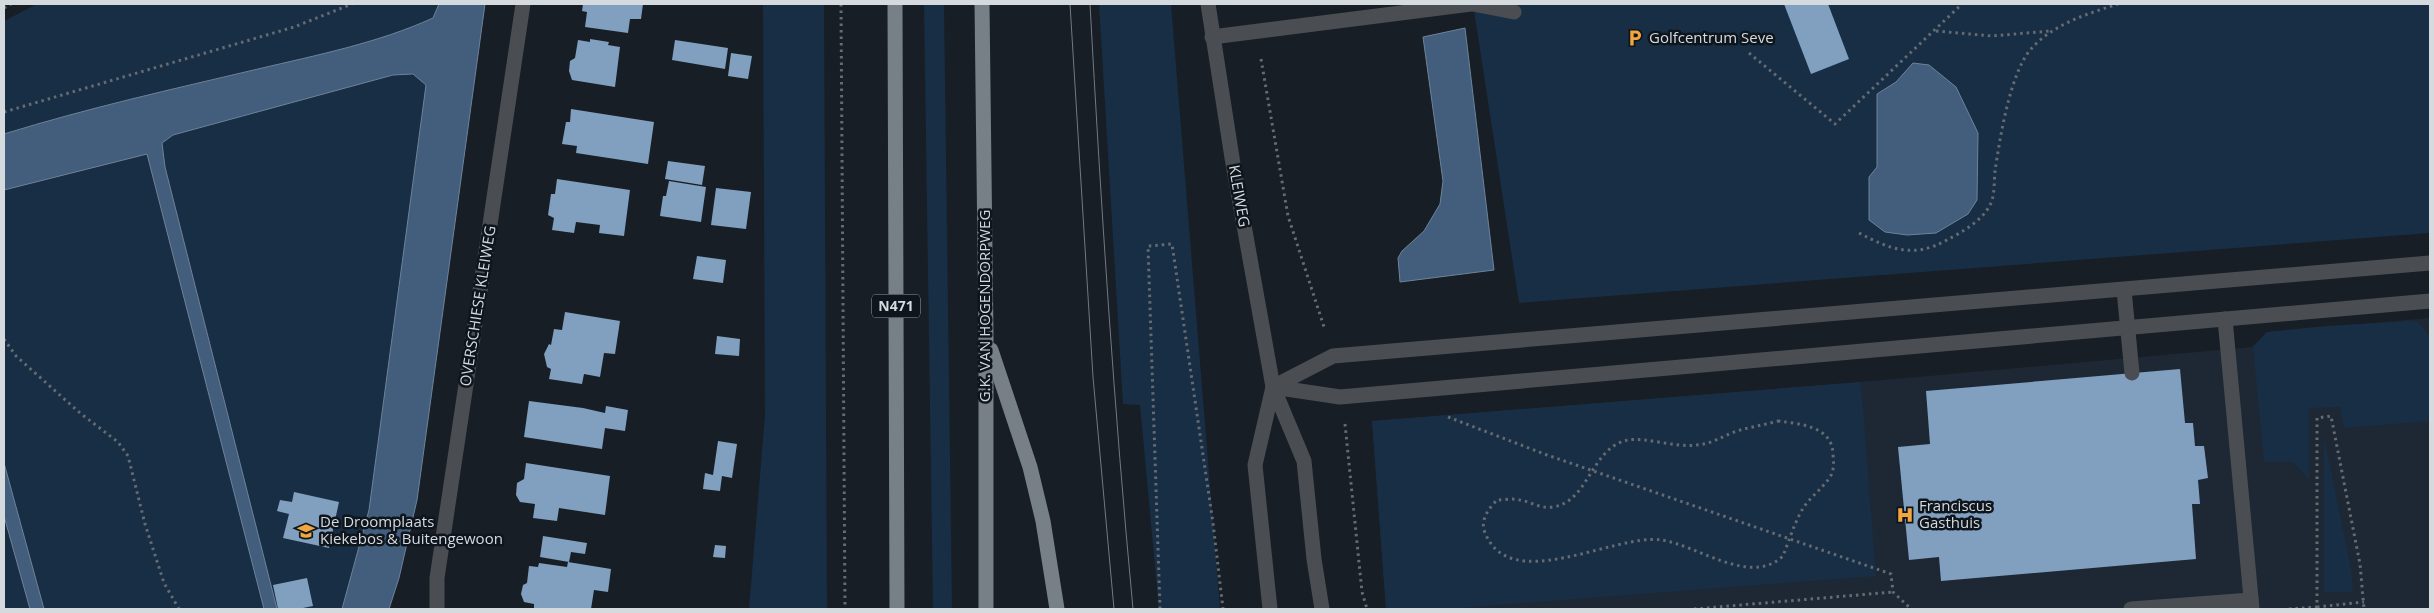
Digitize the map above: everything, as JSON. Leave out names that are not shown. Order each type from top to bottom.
[{"type":"main road","name":"N471","points":[[895,4],[897,609]]},
{"type":"main road","name":"G.K. VAN HOGENDORPWEG","points":[[982,4],[986,336],[986,609]]},
{"type":"main road","points":[[986,336],[1030,467],[1043,521],[1057,609]]},
{"type":"street","name":"OVERSCHIESE KLEIWEG","points":[[437,609],[438,568],[523,4]]},
{"type":"street","name":"KLEIWEG","points":[[1208,4],[1212,37],[1273,387],[1304,461],[1314,559],[1322,609]]},
{"type":"street","points":[[1212,37],[1472,4],[1514,12]]},
{"type":"street","points":[[1273,387],[1333,356],[2430,263]]},
{"type":"street","points":[[2124,290],[2132,373]]},
{"type":"street","points":[[1273,387],[1340,397],[2430,301]]},
{"type":"street","points":[[2131,609],[2251,604],[2225,319]]},
{"type":"street","name":"KLEIWEG","points":[[1270,609],[1255,465],[1273,387]]},
{"type":"path","points":[[4,8],[12,4]]},
{"type":"path","points":[[4,112],[294,27],[352,4]]},
{"type":"path","points":[[841,4],[845,609]]},
{"type":"path","points":[[1749,53],[1835,124],[1936,31],[1962,4]]},
{"type":"path","points":[[1858,232],[1888,248],[1932,249],[1978,220],[1991,204],[2002,126],[2017,74],[2030,50],[2051,31],[2087,14],[2118,4]]},
{"type":"path","points":[[1936,31],[1992,36],[2051,31]]},
{"type":"path","points":[[1256,32],[1288,216],[1333,356]]},
{"type":"path","points":[[1160,609],[1148,246],[1172,244],[1213,523],[1223,609]]},
{"type":"path","points":[[4,339],[16,356],[80,413],[118,442],[128,456],[145,524],[162,574],[179,609]]},
{"type":"path","points":[[1340,397],[1345,420],[1362,592],[1367,609]]},
{"type":"path","points":[[1439,414],[1591,471],[1891,574],[1893,592],[1911,609]]},
{"type":"path","points":[[2317,607],[2317,418],[2331,416],[2360,564],[2364,609]]},
{"type":"path","points":[[1778,421],[1804,424],[1820,430],[1830,439],[1833,447],[1834,467],[1830,476],[1803,509],[1790,539],[1783,556],[1778,561],[1765,566],[1744,568],[1662,540],[1636,540],[1586,554],[1530,561],[1513,559],[1499,554],[1491,546],[1483,528],[1484,519],[1489,508],[1497,500],[1518,499],[1542,507],[1554,507],[1565,503],[1576,494],[1605,453],[1615,445],[1629,440],[1683,446],[1698,445],[1718,440],[1736,432],[1778,421]]},
{"type":"path","points":[[1694,609],[1893,592]]},
{"type":"path","points":[[2289,609],[2364,602]]},
{"type":"shaded area","points":[[37,4],[439,4],[433,18],[368,42],[191,84],[4,134],[4,21]]},
{"type":"shaded area","points":[[439,4],[485,4],[417,500],[399,578],[389,609],[342,609],[369,510],[426,85],[413,74],[393,75],[173,135],[162,143],[165,167],[277,609],[264,609],[147,154],[4,190],[4,134],[99,107],[325,53],[391,35],[433,18]]},
{"type":"shaded area","points":[[763,4],[824,4],[827,609],[749,609],[765,415]]},
{"type":"shaded area","points":[[924,4],[944,4],[952,609],[933,609]]},
{"type":"shaded area","points":[[1099,4],[1171,4],[1220,609],[1159,609],[1140,405],[1123,404]]},
{"type":"shaded area","points":[[1473,4],[2430,4],[2430,233],[1519,303]]},
{"type":"shaded area","points":[[1465,28],[1494,270],[1400,282],[1398,258],[1402,251],[1424,231],[1440,204],[1443,181],[1423,37]]},
{"type":"shaded area","points":[[1913,63],[1929,65],[1956,87],[1978,133],[1977,200],[1968,214],[1936,233],[1907,235],[1885,232],[1869,220],[1869,177],[1877,167],[1877,94],[1896,82]]},
{"type":"shaded area","points":[[407,73],[417,77],[426,85],[426,95],[369,510],[342,609],[277,609],[165,167],[162,143],[173,135],[393,75]]},
{"type":"shaded area","points":[[147,153],[264,609],[44,609],[4,463],[4,190]]},
{"type":"shaded area","name":"Franciscus Gasthuis","points":[[2430,318],[2430,609],[1386,609],[1372,421],[1861,382],[2252,347],[2267,332]]},
{"type":"shaded area","points":[[2417,321],[2430,337],[2430,421],[2344,428],[2340,407],[2309,408],[2309,479],[2293,462],[2264,462],[2253,347],[2267,332],[2326,326]]},
{"type":"shaded area","points":[[1861,382],[1876,576],[1446,609],[1386,609],[1372,421]]},
{"type":"shaded area","points":[[2324,438],[2351,568],[2353,592],[2324,592]]},
{"type":"shaded area","points":[[4,463],[44,609],[30,609],[4,516]]},
{"type":"shaded area","points":[[4,516],[30,609],[4,609]]},
{"type":"building","points":[[583,4],[643,4],[641,19],[630,19],[628,33],[585,27],[587,12],[582,11]]},
{"type":"building","points":[[1784,4],[1828,4],[1849,59],[1811,74]]},
{"type":"building","points":[[590,39],[609,42],[608,45],[620,47],[615,87],[572,80],[569,71],[570,61],[575,58],[578,40],[590,42]]},
{"type":"building","points":[[675,40],[728,48],[725,69],[672,60]]},
{"type":"building","points":[[731,53],[752,56],[748,79],[728,76]]},
{"type":"building","points":[[571,109],[654,122],[648,164],[576,153],[577,146],[562,144],[566,122],[570,122]]},
{"type":"building","points":[[668,161],[705,166],[702,185],[665,179]]},
{"type":"building","points":[[557,179],[630,190],[624,236],[599,233],[600,225],[576,222],[574,233],[552,230],[554,218],[548,215],[551,194],[555,194]]},
{"type":"building","points":[[669,181],[706,187],[701,222],[660,216],[663,196],[666,196]]},
{"type":"building","points":[[716,188],[751,192],[746,229],[711,225]]},
{"type":"building","points":[[697,256],[726,260],[723,283],[693,279]]},
{"type":"building","points":[[565,312],[620,321],[615,354],[604,353],[600,377],[584,374],[582,384],[549,379],[551,369],[547,367],[544,354],[549,344],[551,345],[554,329],[562,330]]},
{"type":"building","points":[[717,336],[740,339],[739,356],[715,354]]},
{"type":"building","name":"Franciscus Gasthuis","points":[[2180,369],[2185,423],[2193,423],[2195,446],[2204,446],[2208,478],[2198,480],[2200,504],[2192,504],[2196,559],[1941,581],[1939,557],[1909,560],[1898,447],[1930,444],[1926,391]]},
{"type":"building","points":[[529,401],[583,408],[605,413],[606,406],[628,410],[625,431],[605,428],[602,449],[524,437]]},
{"type":"building","points":[[718,441],[737,444],[732,478],[722,476],[720,491],[703,489],[705,473],[713,475]]},
{"type":"building","points":[[526,463],[610,476],[605,515],[559,508],[557,521],[533,518],[535,504],[520,502],[516,495],[517,483],[524,479]]},
{"type":"building","points":[[294,492],[339,502],[329,548],[283,538],[289,514],[277,511],[280,500],[292,502]]},
{"type":"building","points":[[543,536],[587,543],[585,554],[571,552],[569,562],[540,557]]},
{"type":"building","points":[[715,545],[726,546],[725,558],[713,557]]},
{"type":"building","points":[[568,562],[611,569],[608,592],[594,590],[591,609],[534,609],[534,604],[524,602],[521,594],[523,585],[527,583],[529,566],[538,567],[539,563],[567,567]]},
{"type":"building","points":[[307,578],[313,606],[298,609],[278,609],[273,585]]},
{"type":"tram line","points":[[1070,4],[1093,377],[1114,609]]},
{"type":"tram line","points":[[1090,4],[1108,307],[1133,609]]},
{"type":"place","name":"Golfcentrum Seve","points":[[1635,38]]},
{"type":"place","name":"Franciscus Gasthuis","points":[[1905,515]]},
{"type":"place","name":"De Droomplaats Kiekebos & Buitengewoon","points":[[306,531]]}]
